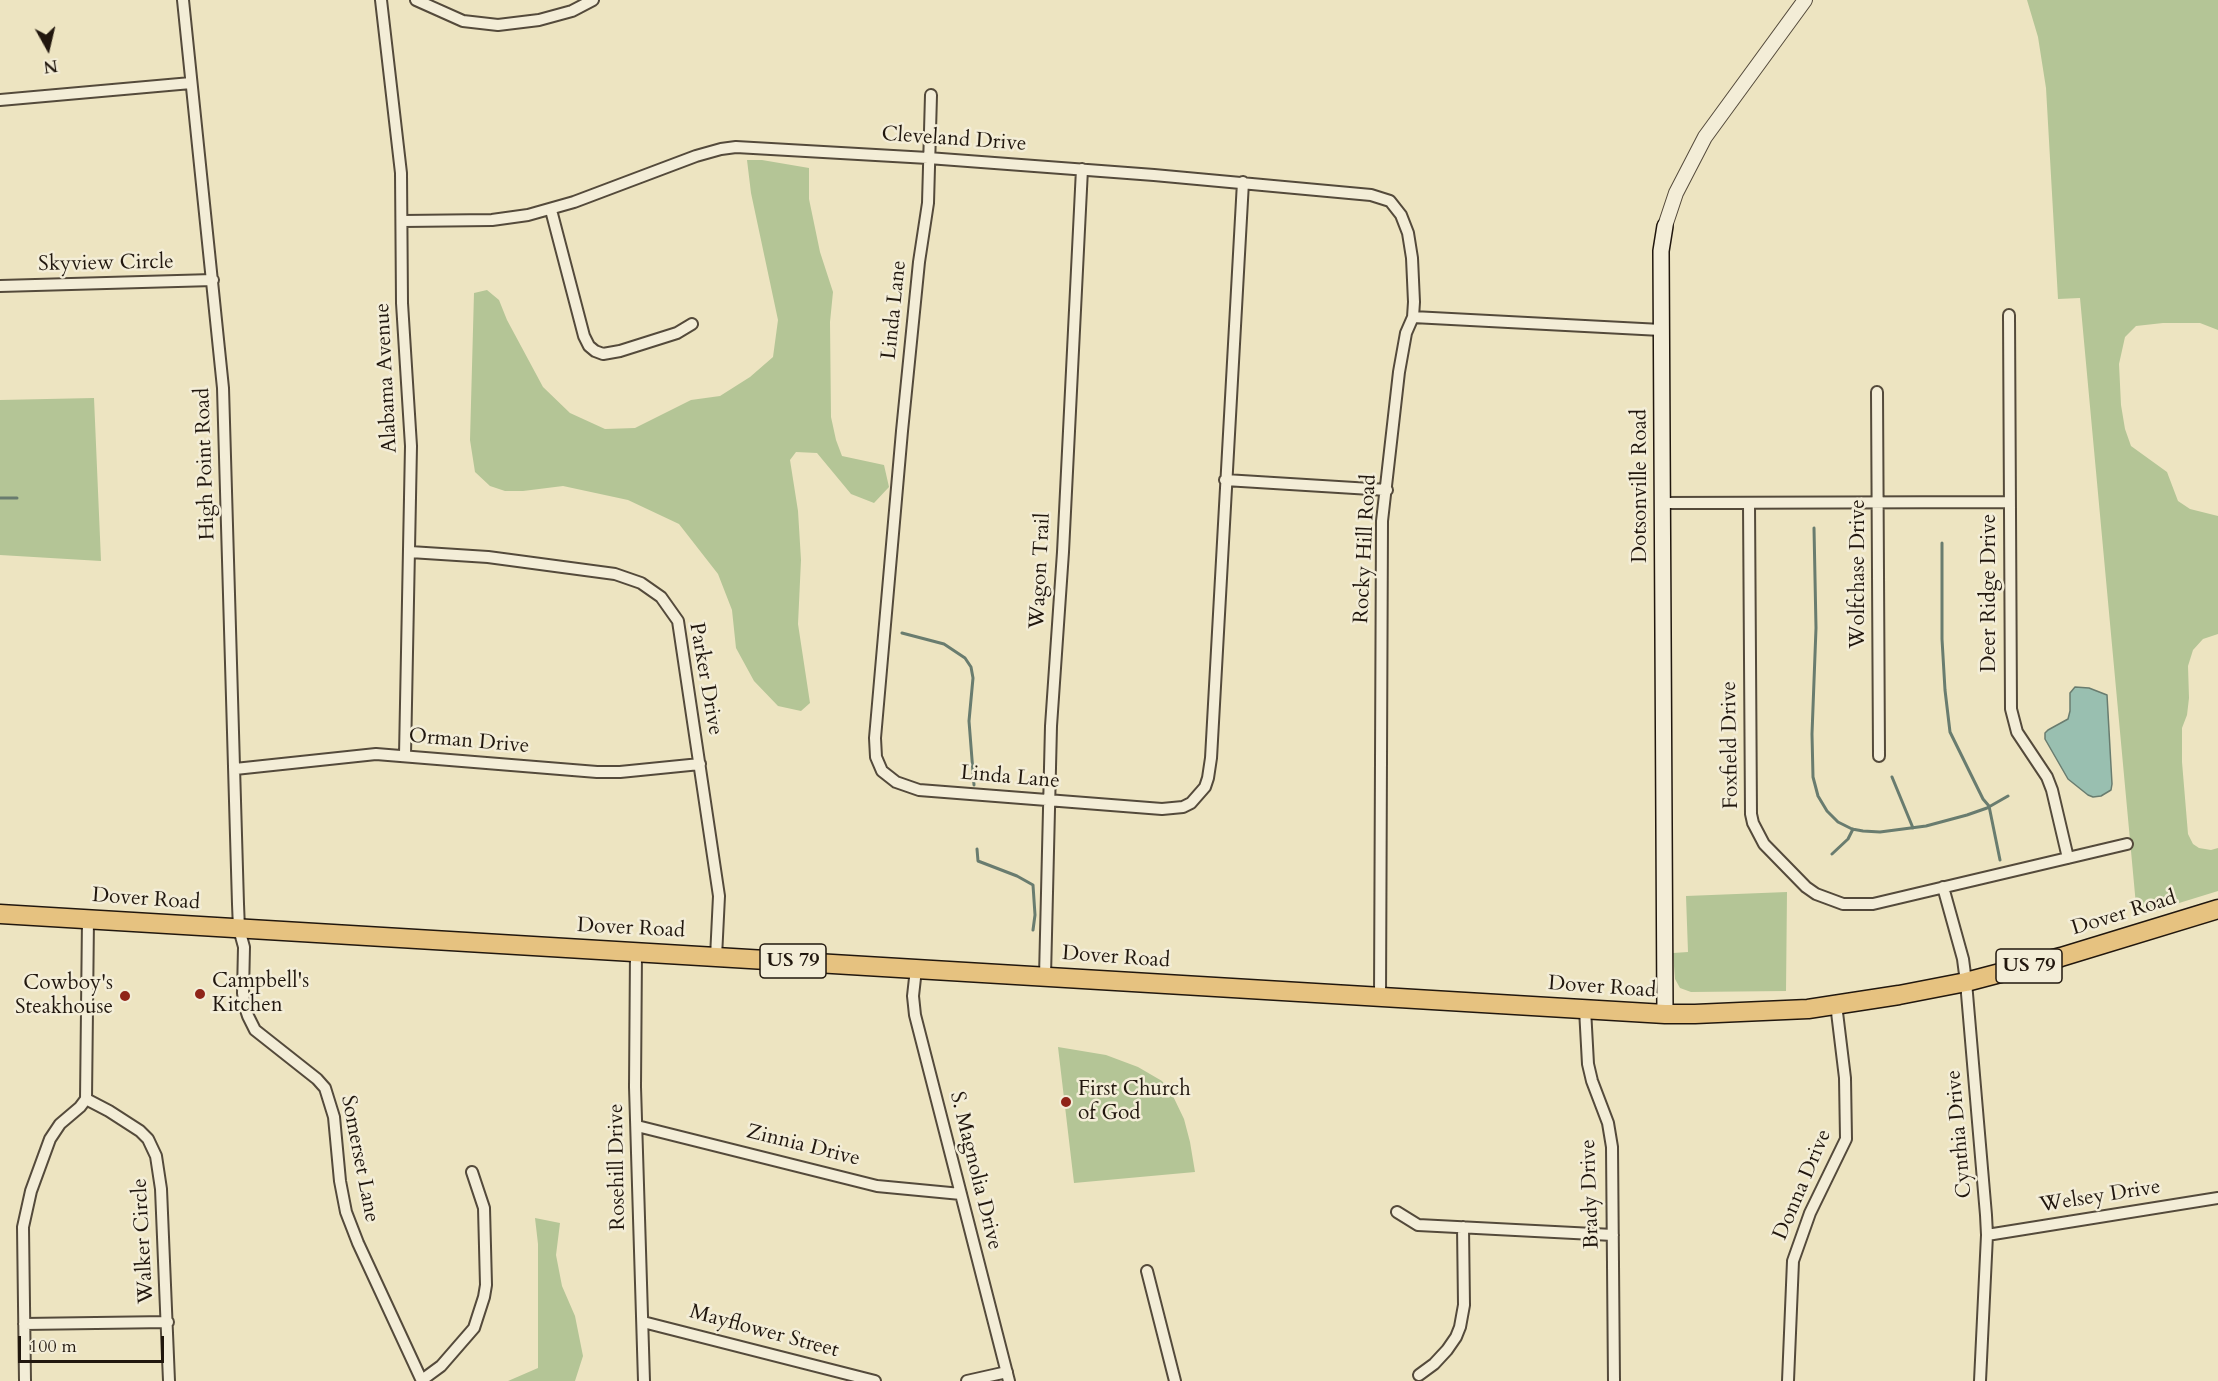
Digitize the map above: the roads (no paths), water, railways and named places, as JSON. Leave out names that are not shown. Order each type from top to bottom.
[{"type":"main road","name":"Dotsonville Road","points":[[1665,226],[1661,251],[1665,1014]]},
{"type":"main road","name":"Dover Road","points":[[0,914],[1665,1014],[1749,1013],[1808,1009],[1899,995],[1966,982],[2061,957],[2218,909]]},
{"type":"street","name":"High Point Road","points":[[183,0],[213,280],[226,445],[239,929]]},
{"type":"street","name":"Alabama Avenue","points":[[381,0],[398,141],[403,221],[402,303],[411,446],[405,755]]},
{"type":"street","points":[[416,0],[463,21],[498,25],[539,20],[572,11],[593,0]]},
{"type":"street","name":"Dotsonville Road","points":[[1665,226],[1676,193],[1705,137],[1805,0]]},
{"type":"street","points":[[0,100],[191,83]]},
{"type":"street","name":"Linda Lane","points":[[931,95],[928,203],[919,262],[901,439],[875,731],[876,757],[882,771],[905,786],[919,790],[1153,809],[1174,808],[1191,803],[1205,787],[1209,778],[1211,758],[1243,182]]},
{"type":"street","name":"Cleveland Drive","points":[[403,221],[492,220],[528,215],[551,210],[721,149],[757,147],[1243,182],[1371,195],[1390,201],[1401,214],[1408,233],[1414,284],[1413,317]]},
{"type":"street","name":"Wagon Trail","points":[[1045,976],[1051,726],[1063,552],[1082,169]]},
{"type":"street","points":[[551,210],[585,336],[589,346],[595,351],[603,354],[620,351],[677,333],[692,324]]},
{"type":"street","name":"Skyview Circle","points":[[0,286],[213,280]]},
{"type":"street","name":"Deer Ridge Drive","points":[[2008,315],[2012,718],[2020,737],[2047,777],[2068,858]]},
{"type":"street","points":[[1413,317],[1661,330]]},
{"type":"street","name":"Rocky Hill Road","points":[[1380,997],[1382,521],[1399,372],[1406,333],[1413,317]]},
{"type":"street","name":"Wolfchase Drive","points":[[1877,392],[1879,756]]},
{"type":"street","points":[[1225,480],[1387,490]]},
{"type":"street","points":[[1662,503],[2010,502]]},
{"type":"street","name":"Foxfield Drive","points":[[1749,504],[1750,798],[1753,823],[1770,852],[1806,887],[1816,894],[1843,904],[1873,904],[2127,844]]},
{"type":"street","name":"Parker Drive","points":[[410,552],[488,557],[615,574],[641,583],[661,597],[678,621],[700,764],[719,896],[716,957]]},
{"type":"street","name":"Orman Drive","points":[[235,769],[376,754],[597,772],[700,764]]},
{"type":"street","name":"Cynthia Drive","points":[[1942,887],[1963,959],[1966,982],[1987,1235],[1980,1381]]},
{"type":"street","points":[[25,1381],[21,1238],[27,1205],[50,1138],[60,1124],[86,1099],[88,919]]},
{"type":"street","name":"Somerset Lane","points":[[239,929],[244,947],[243,993],[248,1017],[255,1030],[263,1038],[325,1088],[334,1117],[340,1181],[346,1212],[422,1381]]},
{"type":"street","name":"Rosehill Drive","points":[[636,952],[635,1075],[644,1381]]},
{"type":"street","name":"S. Magnolia Drive","points":[[916,969],[913,996],[915,1015],[1008,1377]]},
{"type":"street","name":"Donna Drive","points":[[1788,1381],[1793,1261],[1810,1213],[1846,1139],[1845,1082],[1841,1031],[1836,1004]]},
{"type":"street","name":"Brady Drive","points":[[1585,1009],[1588,1064],[1610,1134],[1614,1381]]},
{"type":"street","name":"Walker Circle","points":[[86,1099],[140,1131],[156,1156],[160,1171],[169,1381]]},
{"type":"street","name":"Zinnia Drive","points":[[637,1126],[877,1185],[961,1194]]},
{"type":"street","points":[[422,1381],[441,1366],[474,1328],[484,1297],[486,1285],[484,1208],[472,1172]]},
{"type":"street","name":"Welsey Drive","points":[[1987,1235],[2218,1198]]},
{"type":"street","points":[[1397,1212],[1418,1225],[1613,1235]]},
{"type":"street","points":[[1419,1375],[1447,1350],[1460,1327],[1464,1305],[1463,1227]]},
{"type":"street","points":[[1147,1271],[1175,1381]]},
{"type":"street","points":[[24,1324],[168,1322]]},
{"type":"street","name":"Mayflower Street","points":[[643,1322],[875,1381]]},
{"type":"street","points":[[967,1381],[1008,1377]]},
{"type":"waterway","points":[[0,498],[17,498]]},
{"type":"waterway","points":[[1814,528],[1816,628],[1812,734],[1813,777],[1818,796],[1827,811],[1838,822],[1852,829],[1880,832],[1926,826],[1967,815],[1987,808],[2008,796]]},
{"type":"waterway","points":[[1942,543],[1942,639],[1950,732],[1983,799],[1989,806],[2000,860]]},
{"type":"waterway","points":[[902,633],[944,644],[965,658],[971,667],[973,678],[969,721],[974,785]]},
{"type":"waterway","points":[[1892,777],[1913,828]]},
{"type":"waterway","points":[[1832,854],[1848,839],[1853,829]]},
{"type":"waterway","points":[[977,849],[978,861],[1017,876],[1033,885],[1035,915],[1033,930]]},
{"type":"place","name":"Campbell's Kitchen","points":[[200,994]]},
{"type":"place","name":"Cowboy's Steakhouse","points":[[125,996]]},
{"type":"place","name":"First Church of God","points":[[1066,1102]]}]
